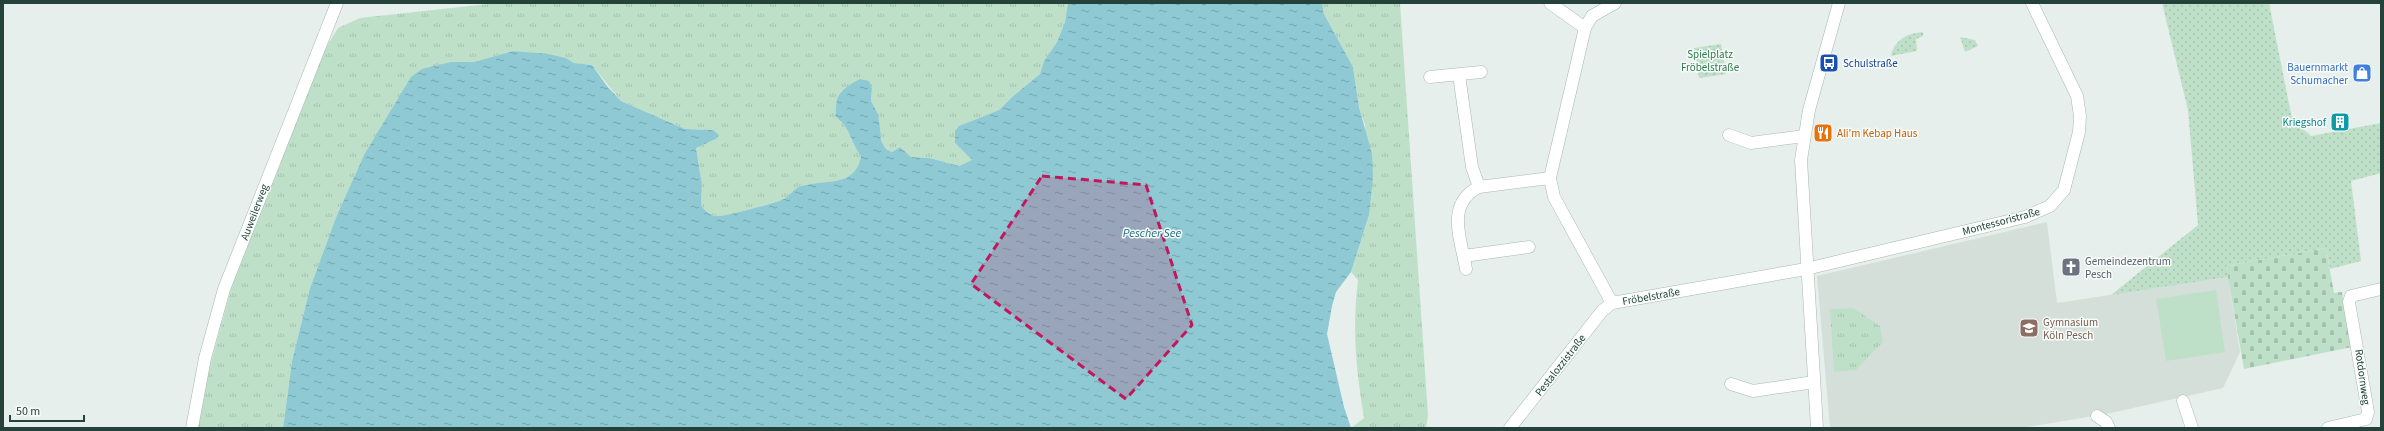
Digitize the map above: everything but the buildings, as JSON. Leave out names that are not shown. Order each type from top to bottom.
[{"type":"street","name":"Auweilerweg","points":[[192,428],[205,358],[224,289],[337,3]]},
{"type":"street","points":[[1550,3],[1585,28]]},
{"type":"street","name":"Fröbelstraße","points":[[1615,3],[1592,16],[1585,28],[1550,178],[1554,197],[1612,303],[1806,269]]},
{"type":"street","points":[[1817,428],[1806,269],[1801,160],[1804,136],[1839,3]]},
{"type":"street","name":"Montessoristraße","points":[[1806,269],[2025,217],[2050,206],[2058,199],[2064,190],[2079,132],[2079,106],[2032,3]]},
{"type":"street","points":[[1430,77],[1481,72]]},
{"type":"street","points":[[1459,75],[1472,167],[1479,187]]},
{"type":"street","points":[[1729,135],[1735,139],[1750,143],[1804,136]]},
{"type":"street","points":[[1466,269],[1457,218],[1459,207],[1470,191],[1479,187],[1550,178]]},
{"type":"street","points":[[1464,256],[1529,247]]},
{"type":"street","name":"Rotdornweg","points":[[2328,428],[2366,419],[2368,412],[2349,302],[2351,296],[2381,289]]},
{"type":"street","name":"Pestalozzistraße","points":[[1510,428],[1602,310],[1612,303]]},
{"type":"street","points":[[1730,384],[1753,391],[1814,382]]},
{"type":"street","points":[[2183,401],[2192,428]]},
{"type":"street","points":[[2097,416],[2106,422],[2109,428]]},
{"type":"highlighted area","points":[[1042,176],[1146,185],[1192,325],[1126,399],[971,284]]},
{"type":"shaded area","name":"Gymnasium Köln Pesch","points":[[2047,222],[2057,303],[2228,277],[2240,352],[2223,388],[2106,414],[2021,428],[1830,428],[1817,276]]},
{"type":"green space","points":[[497,3],[1068,3],[1065,22],[1057,42],[1044,61],[1040,74],[999,110],[959,126],[955,143],[972,160],[959,166],[930,158],[911,157],[900,147],[892,152],[886,149],[881,141],[878,114],[871,101],[872,87],[860,79],[841,91],[836,117],[848,131],[857,151],[861,156],[860,162],[854,172],[844,179],[798,187],[784,199],[772,203],[741,212],[718,216],[708,213],[701,205],[702,184],[696,148],[716,139],[713,130],[685,129],[621,101],[592,65],[574,63],[566,58],[513,51],[474,62],[451,62],[364,155],[337,215],[310,288],[292,361],[283,428],[197,428],[211,362],[235,275],[322,54],[338,28],[360,18]]},
{"type":"green space","points":[[1322,3],[1400,3],[1428,415],[1426,428],[1351,428],[1364,418],[1359,383],[1355,333],[1358,280],[1351,272],[1369,215],[1365,125],[1359,107],[1353,67],[1324,14]]},
{"type":"green space","points":[[2162,3],[2269,3],[2292,119],[2311,136],[2381,123],[2381,173],[2351,181],[2361,261],[2330,269],[2326,248],[2226,266],[2228,277],[2111,295],[2198,225],[2188,110]]},
{"type":"green space","points":[[1923,32],[1923,36],[1916,39],[1917,51],[1891,56],[1895,46],[1902,38]]},
{"type":"green space","points":[[1960,37],[1975,40],[1978,46],[1965,52]]},
{"type":"green space","name":"Spielplatz Fröbelstraße","points":[[1721,44],[1726,74],[1699,78],[1694,48]]},
{"type":"green space","points":[[2326,248],[2334,293],[2342,292],[2352,347],[2244,369],[2226,266]]},
{"type":"green space","points":[[2216,290],[2225,352],[2166,361],[2156,299]]},
{"type":"green space","points":[[1853,308],[1880,326],[1883,342],[1856,370],[1834,372],[1830,309]]},
{"type":"water","name":"Pescher See","points":[[1068,3],[1322,3],[1324,14],[1353,67],[1359,107],[1372,154],[1373,177],[1369,215],[1351,272],[1336,292],[1327,334],[1344,407],[1351,428],[283,428],[292,361],[310,288],[337,215],[364,155],[411,77],[422,69],[451,62],[474,62],[513,51],[548,54],[566,58],[574,63],[592,65],[607,86],[621,101],[685,129],[713,130],[719,135],[716,139],[696,148],[702,184],[701,205],[708,213],[718,216],[741,212],[772,203],[784,199],[798,187],[844,179],[854,172],[860,162],[861,156],[857,151],[848,131],[836,117],[836,109],[838,98],[843,90],[860,79],[869,81],[872,88],[871,101],[878,114],[881,141],[886,149],[892,152],[900,147],[911,157],[930,158],[959,166],[972,160],[955,143],[955,131],[959,126],[999,110],[1040,74],[1044,61],[1057,42],[1065,22]]},
{"type":"place","name":"Schulstraße","points":[[1829,63]]},
{"type":"place","name":"Bauernmarkt Schumacher","points":[[2362,73]]},
{"type":"place","name":"Kriegshof","points":[[2340,122]]},
{"type":"place","name":"Ali'm Kebap Haus","points":[[1823,133]]},
{"type":"place","name":"Gemeindezentrum Pesch","points":[[2071,267]]},
{"type":"place","name":"Gymnasium Köln Pesch","points":[[2029,328]]}]
